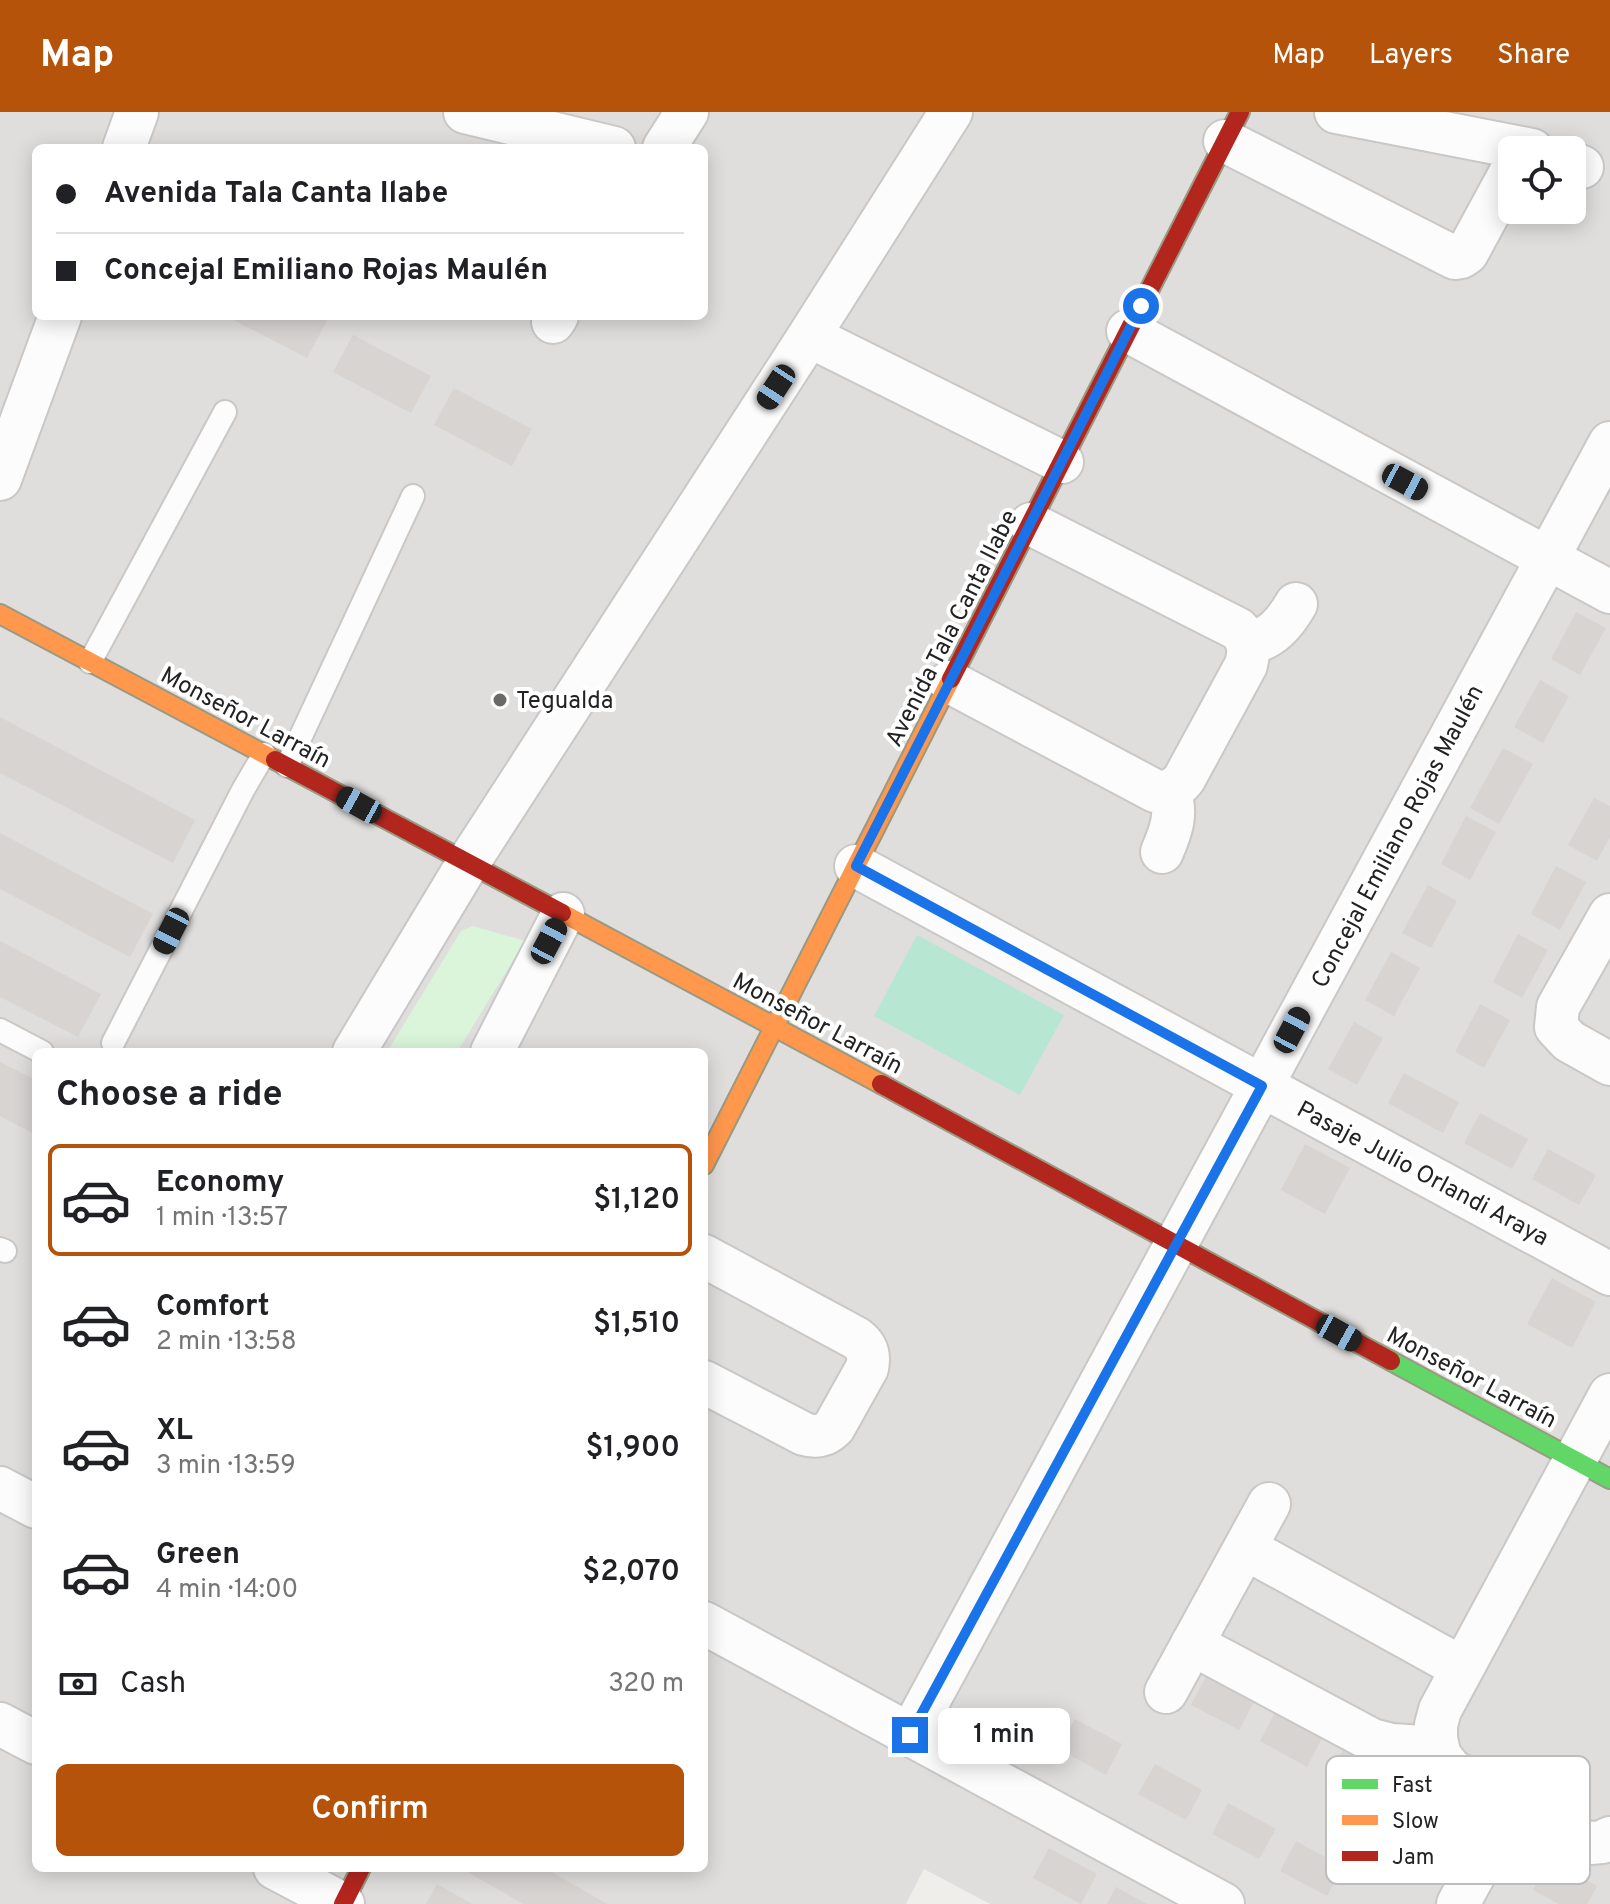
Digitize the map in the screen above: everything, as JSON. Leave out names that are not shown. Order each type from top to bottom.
[{"type":"street","points":[[125,144],[137,112]]},
{"type":"street","points":[[465,112],[597,144]]},
{"type":"street","points":[[667,144],[687,112]]},
{"type":"street","points":[[356,1048],[468,863],[951,112]]},
{"type":"street","points":[[1336,112],[1498,149]]},
{"type":"street","points":[[1232,126],[1455,258],[1467,253],[1498,199]]},
{"type":"street","name":"Avenida Tala Canta Ilabe","points":[[708,1157],[1232,126]]},
{"type":"street","points":[[0,479],[59,320]]},
{"type":"street","points":[[1128,331],[1610,592]]},
{"type":"street","points":[[809,336],[1062,462]]},
{"type":"street","name":"Concejal Emiliano Rojas Maulén","points":[[910,1735],[1610,443]]},
{"type":"street","points":[[950,682],[1155,791],[1169,791],[1184,779],[1246,665],[1248,643],[1238,629],[1031,524]]},
{"type":"street","points":[[1248,643],[1276,631],[1296,604]]},
{"type":"street","name":"Monseñor Larraín","points":[[0,614],[774,1027],[1592,1470]]},
{"type":"street","points":[[1162,852],[1175,813],[1169,791]]},
{"type":"street","name":"Pasaje Julio Orlandi Araya","points":[[856,866],[1610,1274]]},
{"type":"street","points":[[494,1048],[563,914]]},
{"type":"street","points":[[1610,915],[1558,1007],[1556,1027],[1569,1041],[1610,1064]]},
{"type":"street","points":[[708,1258],[856,1338],[868,1351],[869,1360],[834,1427],[820,1437],[804,1434],[708,1384]]},
{"type":"street","points":[[1440,1756],[1436,1725],[1440,1710],[1462,1668],[1592,1470],[1610,1395]]},
{"type":"street","points":[[0,1488],[32,1505]]},
{"type":"street","points":[[1166,1692],[1269,1504]]},
{"type":"street","points":[[1245,1548],[1462,1668]]},
{"type":"street","points":[[708,1625],[1223,1904]]},
{"type":"street","points":[[1192,1644],[1372,1740],[1392,1745],[1438,1748]]},
{"type":"street","points":[[0,1724],[32,1741]]},
{"type":"street","points":[[283,1872],[343,1904],[359,1872]]},
{"type":"street","points":[[1458,1904],[1469,1884]]},
{"type":"lane","points":[[90,662],[225,412]]},
{"type":"lane","points":[[287,766],[413,496]]},
{"type":"lane","points":[[113,1043],[264,754]]},
{"type":"lane","points":[[0,1030],[34,1048]]},
{"type":"shaded area","points":[[0,112],[1610,112],[1610,1904],[990,1904],[924,1869],[906,1904],[0,1904]]},
{"type":"green space","points":[[473,926],[525,941],[459,1048],[389,1048],[461,931]]},
{"type":"green space","points":[[917,935],[1064,1015],[1020,1095],[874,1016]]},
{"type":"building","points":[[234,320],[327,321],[307,358]]},
{"type":"building","points":[[353,335],[431,376],[411,413],[333,372]]},
{"type":"building","points":[[454,388],[532,429],[512,466],[434,425]]},
{"type":"building","points":[[1576,612],[1606,628],[1580,675],[1551,659]]},
{"type":"building","points":[[1540,680],[1569,696],[1543,743],[1514,727]]},
{"type":"building","points":[[0,717],[195,820],[173,863],[0,773]]},
{"type":"building","points":[[1503,748],[1533,764],[1499,824],[1470,808]]},
{"type":"building","points":[[1594,798],[1610,806],[1610,837],[1597,861],[1568,845]]},
{"type":"building","points":[[1466,816],[1496,832],[1470,880],[1441,864]]},
{"type":"building","points":[[0,833],[153,914],[130,957],[0,889]]},
{"type":"building","points":[[1556,866],[1586,882],[1560,930],[1531,914]]},
{"type":"building","points":[[1428,885],[1457,901],[1431,948],[1402,933]]},
{"type":"building","points":[[1518,934],[1548,950],[1522,998],[1493,982]]},
{"type":"building","points":[[0,941],[101,994],[78,1037],[0,997]]},
{"type":"building","points":[[1391,952],[1420,968],[1394,1016],[1365,1000]]},
{"type":"building","points":[[1480,1004],[1510,1020],[1484,1068],[1455,1052]]},
{"type":"building","points":[[1354,1022],[1383,1038],[1357,1085],[1328,1069]]},
{"type":"building","points":[[0,1062],[32,1078],[32,1133],[0,1116]]},
{"type":"building","points":[[1404,1073],[1459,1102],[1443,1133],[1388,1103]]},
{"type":"building","points":[[1480,1113],[1528,1139],[1512,1169],[1464,1143]]},
{"type":"building","points":[[1305,1144],[1350,1168],[1325,1214],[1281,1190]]},
{"type":"building","points":[[1548,1149],[1596,1175],[1579,1205],[1532,1179]]},
{"type":"building","points":[[1552,1278],[1596,1302],[1572,1348],[1527,1324]]},
{"type":"building","points":[[1207,1675],[1255,1700],[1239,1730],[1191,1705]]},
{"type":"building","points":[[1276,1711],[1323,1736],[1307,1767],[1260,1741]]},
{"type":"building","points":[[1075,1719],[1122,1744],[1106,1775],[1059,1749]]},
{"type":"building","points":[[1344,1748],[1358,1756],[1340,1756]]},
{"type":"building","points":[[1155,1764],[1202,1790],[1186,1820],[1138,1794]]},
{"type":"building","points":[[1228,1803],[1276,1829],[1259,1859],[1212,1834]]},
{"type":"building","points":[[1296,1841],[1326,1858],[1326,1884],[1334,1884],[1327,1896],[1280,1871]]},
{"type":"building","points":[[1049,1848],[1097,1874],[1081,1904],[1033,1878]]},
{"type":"building","points":[[468,1872],[552,1872],[607,1904],[523,1904]]},
{"type":"building","points":[[1590,1882],[1597,1886],[1587,1904],[1559,1904],[1533,1890],[1536,1884]]},
{"type":"building","points":[[437,1884],[472,1904],[426,1904]]},
{"type":"building","points":[[1116,1887],[1147,1904],[1107,1904]]},
{"type":"traffic: fast","points":[[1391,1361],[1610,1479]]},
{"type":"traffic: slow","points":[[0,614],[275,760]]},
{"type":"traffic: slow","points":[[708,1157],[951,679]]},
{"type":"traffic: slow","points":[[562,913],[881,1084]]},
{"type":"traffic: jam","points":[[951,679],[1240,112]]},
{"type":"traffic: jam","points":[[275,760],[562,913]]},
{"type":"traffic: jam","points":[[881,1084],[1391,1361]]},
{"type":"traffic: jam","points":[[343,1904],[359,1872]]},
{"type":"place","name":"Tegualda","points":[[500,700]]},
{"type":"route","points":[[910,1735],[1262,1086],[856,866],[1141,306]]}]
